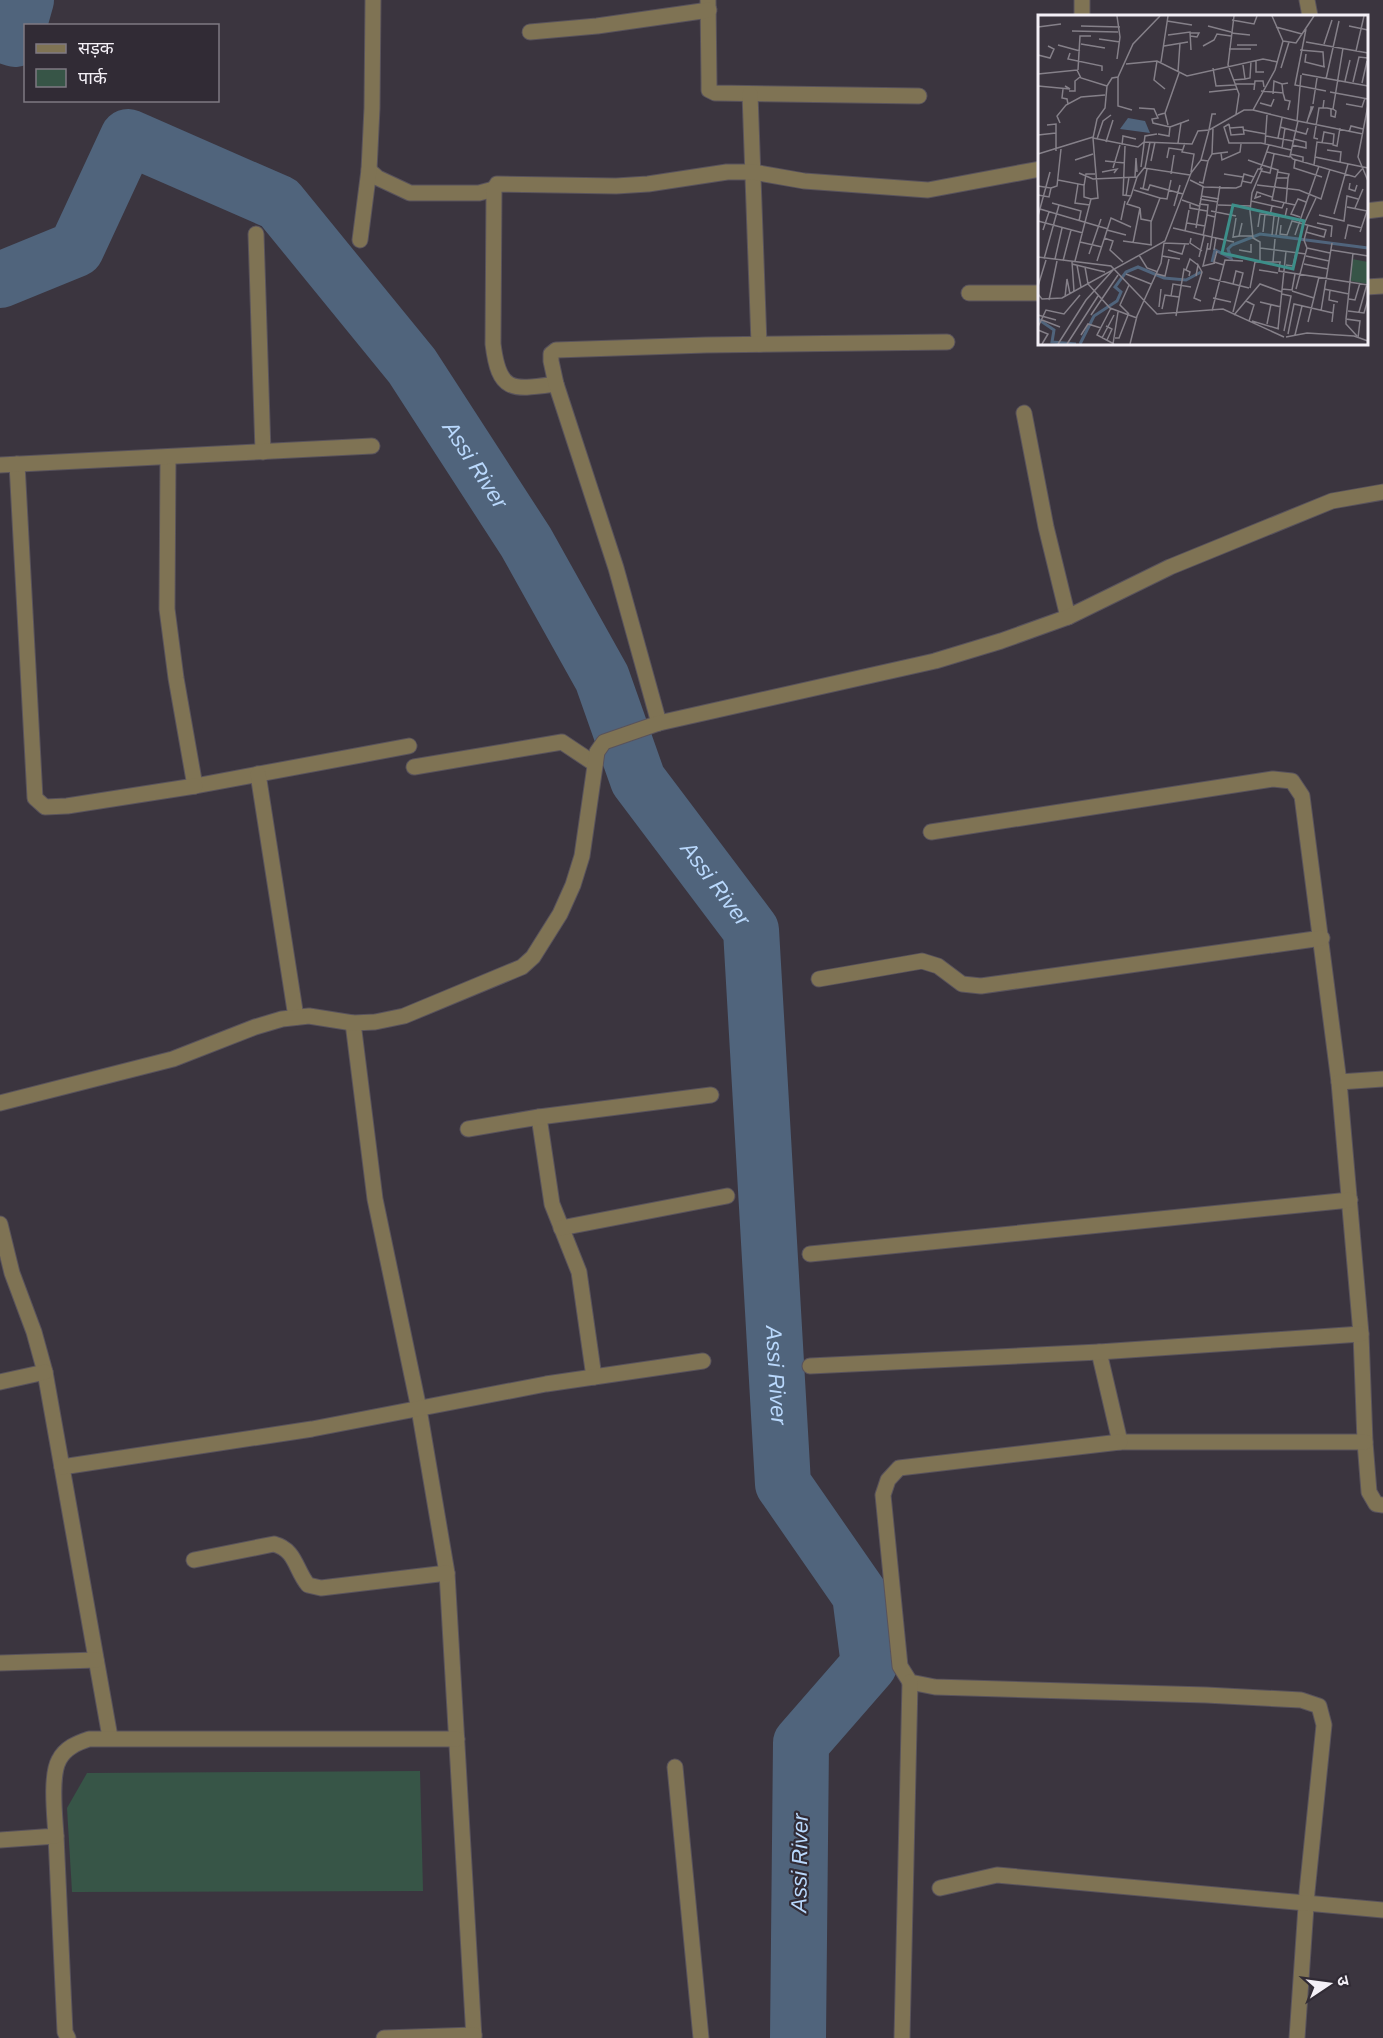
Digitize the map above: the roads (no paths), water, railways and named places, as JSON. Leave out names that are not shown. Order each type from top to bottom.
[{"type":"street","points":[[360,240],[369,170],[373,0]]},
{"type":"street","points":[[1307,0],[1310,15]]},
{"type":"street","points":[[530,32],[597,26],[708,5],[710,90],[715,93],[919,96]]},
{"type":"street","points":[[750,94],[759,344]]},
{"type":"street","points":[[556,384],[529,388],[512,386],[502,378],[496,367],[492,344],[494,189],[497,184],[616,186],[648,184],[727,172],[753,172],[804,182],[928,190],[1038,169]]},
{"type":"street","points":[[369,170],[378,178],[410,193],[479,193],[494,189]]},
{"type":"street","points":[[1368,211],[1383,210]]},
{"type":"street","points":[[256,234],[263,452]]},
{"type":"street","points":[[1368,287],[1383,286]]},
{"type":"street","points":[[969,293],[1038,293]]},
{"type":"street","points":[[652,725],[616,568],[556,384],[551,354],[556,351],[759,344],[947,342]]},
{"type":"street","points":[[1024,413],[1046,527],[1068,616]]},
{"type":"street","points":[[0,465],[372,447]]},
{"type":"street","points":[[168,458],[167,609],[176,678],[195,786]]},
{"type":"street","points":[[17,464],[35,798],[45,807],[67,806],[195,786],[409,746]]},
{"type":"street","points":[[0,1103],[173,1059],[282,1019],[309,1016],[353,1023],[375,1022],[404,1016],[522,968],[533,957],[560,914],[573,885],[582,856],[597,752],[604,742],[652,725],[935,661],[1001,641],[1068,616],[1170,567],[1332,501],[1383,492]]},
{"type":"street","points":[[414,766],[562,742],[595,764]]},
{"type":"street","points":[[258,774],[296,1017]]},
{"type":"street","points":[[931,832],[1273,779],[1292,781],[1302,796],[1339,1082],[1361,1334],[1365,1442],[1370,1492],[1376,1504],[1383,1505]]},
{"type":"street","points":[[819,979],[922,961],[938,966],[962,984],[981,986],[1322,938]]},
{"type":"street","points":[[353,1023],[375,1199],[419,1409],[447,1573],[474,2036],[384,2038]]},
{"type":"street","points":[[1339,1082],[1383,1079]]},
{"type":"street","points":[[468,1129],[539,1117],[711,1095]]},
{"type":"street","points":[[539,1117],[552,1204],[579,1272],[594,1377]]},
{"type":"street","points":[[561,1228],[728,1196]]},
{"type":"street","points":[[810,1254],[1350,1200]]},
{"type":"street","points":[[0,1224],[12,1273],[34,1332],[45,1372],[110,1737]]},
{"type":"street","points":[[810,1366],[1100,1352],[1361,1334]]},
{"type":"street","points":[[1100,1352],[1120,1443]]},
{"type":"street","points":[[62,1467],[301,1430],[546,1384],[703,1361]]},
{"type":"street","points":[[0,1382],[45,1372]]},
{"type":"street","points":[[902,2038],[910,1682],[900,1666],[883,1495],[888,1480],[900,1468],[1120,1443],[1365,1442]]},
{"type":"street","points":[[194,1560],[274,1544],[286,1547],[300,1575],[308,1585],[321,1587],[447,1573]]},
{"type":"street","points":[[0,1663],[96,1660]]},
{"type":"street","points":[[910,1682],[934,1687],[1301,1700],[1318,1706],[1324,1725],[1306,1904],[1297,2038]]},
{"type":"street","points":[[68,2038],[65,2032],[54,1788],[58,1761],[73,1745],[89,1739],[110,1737],[457,1739]]},
{"type":"street","points":[[675,1767],[701,2038]]},
{"type":"street","points":[[0,1840],[56,1836]]},
{"type":"street","points":[[940,1888],[997,1875],[1383,1910]]},
{"type":"waterway","name":"Assi River","points":[[0,34],[15,39],[26,0]]},
{"type":"waterway","name":"Assi River","points":[[0,280],[76,249],[128,137],[279,203],[412,366],[526,542],[602,678],[638,780],[751,930],[783,1484],[860,1595],[869,1665],[801,1743],[798,2038]]}]
